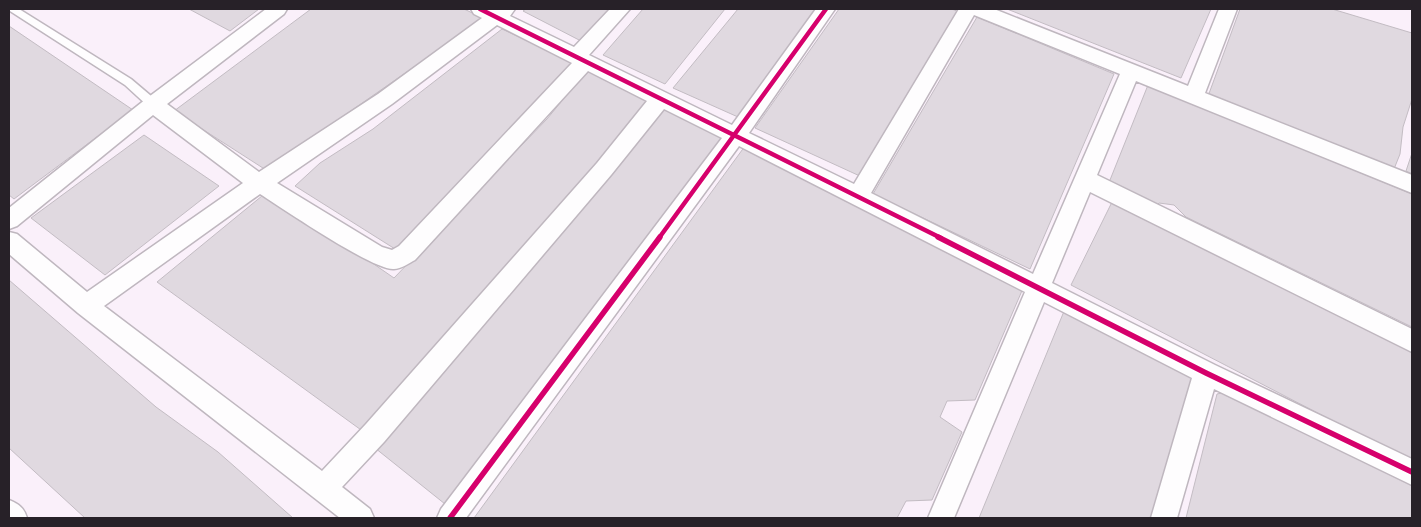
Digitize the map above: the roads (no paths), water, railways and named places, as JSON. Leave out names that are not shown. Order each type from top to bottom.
[{"type":"street","points":[[9,220],[153,104],[278,9]]},
{"type":"street","points":[[153,104],[194,137],[259,183],[376,255],[385,259],[397,260],[407,254],[622,9]]},
{"type":"street","points":[[450,518],[735,136],[826,9]]},
{"type":"street","points":[[858,196],[968,9]]},
{"type":"street","points":[[977,9],[1412,184]]},
{"type":"street","points":[[1194,97],[1228,9]]},
{"type":"street","points":[[86,306],[259,183],[384,99],[494,12],[580,59],[858,196],[1206,373],[1412,472]]},
{"type":"street","points":[[941,518],[1131,71]]},
{"type":"street","points":[[324,488],[375,432],[604,168],[660,99]]},
{"type":"street","points":[[1085,179],[1191,234],[1412,341]]},
{"type":"street","points":[[9,241],[86,306],[361,518]]},
{"type":"street","points":[[1164,518],[1206,373]]},
{"type":"street","points":[[9,514],[14,518]]},
{"type":"lane","points":[[13,9],[128,82],[153,104]]}]
